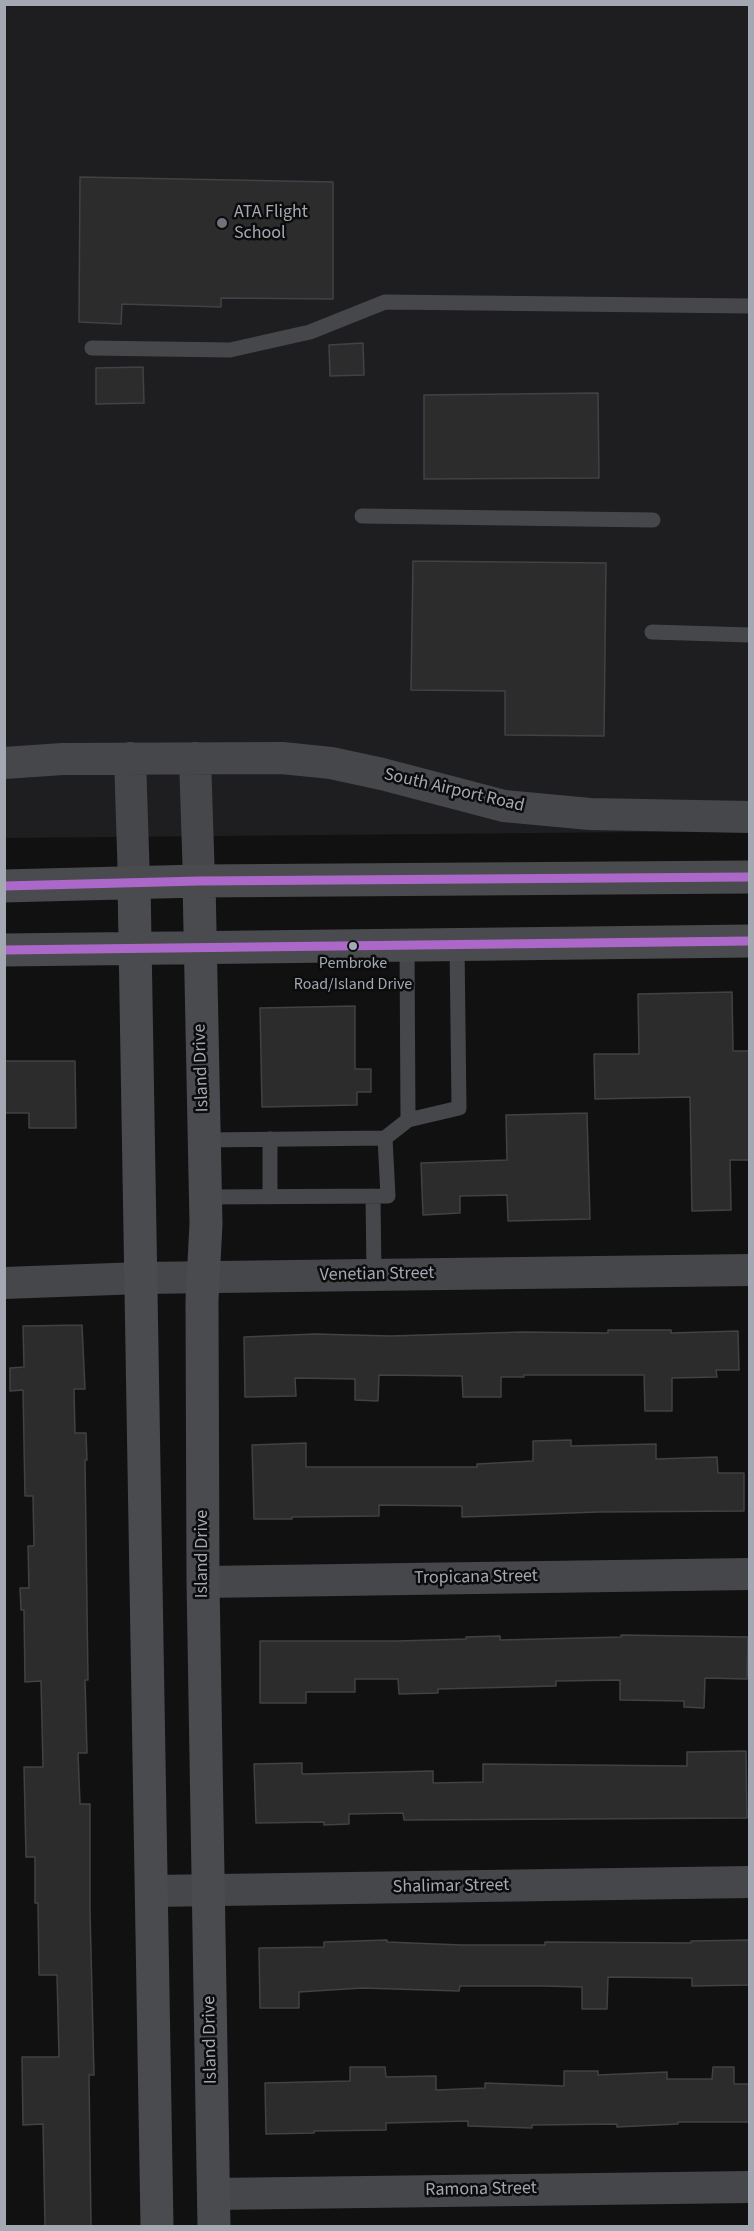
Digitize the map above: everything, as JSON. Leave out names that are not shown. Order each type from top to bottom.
[{"type":"street","points":[[130,758],[136,947],[157,2226]]},
{"type":"street","points":[[195,758],[199,881]]},
{"type":"street","name":"South Airport Road","points":[[4,763],[63,759],[282,758],[331,763],[382,774],[504,806],[543,811],[631,816],[750,818]]},
{"type":"street","points":[[4,886],[199,881],[750,877]]},
{"type":"street","name":"Island Drive","points":[[199,881],[205,1197],[202,1300],[203,1582],[214,2226]]},
{"type":"street","points":[[4,950],[750,941]]},
{"type":"street","name":"Venetian Street","points":[[4,1283],[141,1278],[750,1270]]},
{"type":"street","name":"Tropicana Street","points":[[203,1582],[750,1575]]},
{"type":"street","name":"Shalimar Street","points":[[152,1891],[750,1882]]},
{"type":"street","name":"Ramona Street","points":[[213,2194],[750,2187]]},
{"type":"lane","points":[[92,348],[230,350],[310,332],[385,302],[750,306]]},
{"type":"lane","points":[[362,516],[652,520]]},
{"type":"lane","points":[[652,633],[750,635]]},
{"type":"lane","points":[[407,944],[408,1120]]},
{"type":"lane","points":[[204,1140],[385,1138],[408,1120],[459,1108],[457,944]]},
{"type":"lane","points":[[205,1197],[388,1196],[385,1138]]},
{"type":"lane","points":[[270,1139],[270,1197]]},
{"type":"lane","points":[[373,1196],[374,1275]]},
{"type":"shaded area","points":[[4,5],[749,5],[749,831],[5,838]]},
{"type":"building","points":[[80,177],[333,182],[333,299],[221,298],[221,307],[122,304],[121,324],[79,322]]},
{"type":"building","points":[[363,343],[364,375],[330,376],[329,345]]},
{"type":"building","points":[[143,367],[144,403],[96,404],[96,368]]},
{"type":"building","points":[[598,393],[599,478],[424,479],[424,395]]},
{"type":"building","points":[[413,561],[606,563],[604,736],[505,735],[505,691],[411,690]]},
{"type":"building","points":[[732,992],[733,1051],[750,1051],[750,1160],[730,1160],[731,1210],[692,1211],[690,1097],[595,1099],[594,1054],[639,1054],[638,994]]},
{"type":"building","points":[[355,1006],[355,1069],[371,1069],[371,1092],[357,1092],[357,1105],[262,1107],[260,1008]]},
{"type":"building","points":[[4,1061],[75,1061],[76,1128],[29,1128],[29,1113],[4,1113]]},
{"type":"building","points":[[587,1113],[590,1219],[508,1221],[507,1195],[460,1196],[460,1213],[423,1215],[421,1163],[507,1160],[506,1115]]},
{"type":"building","points":[[82,1325],[85,1389],[74,1389],[75,1433],[86,1433],[87,1460],[85,1460],[88,1680],[85,1680],[87,1753],[78,1753],[80,1804],[90,1804],[94,2075],[89,2075],[91,2226],[45,2226],[43,2124],[23,2125],[22,2057],[59,2057],[57,1975],[39,1975],[35,1857],[26,1857],[24,1767],[43,1767],[41,1681],[25,1682],[24,1610],[21,1610],[20,1588],[29,1588],[28,1546],[34,1546],[33,1496],[25,1496],[23,1390],[10,1391],[10,1368],[24,1367],[23,1326]]},
{"type":"building","points":[[608,1330],[671,1330],[671,1333],[738,1331],[739,1370],[716,1370],[717,1377],[672,1378],[672,1411],[645,1411],[644,1375],[501,1377],[501,1397],[463,1397],[462,1376],[379,1375],[378,1401],[355,1400],[355,1379],[295,1378],[296,1396],[245,1397],[244,1337],[315,1334],[390,1336],[523,1332],[608,1333]]},
{"type":"building","points":[[571,1440],[571,1446],[656,1444],[656,1459],[717,1457],[718,1473],[744,1473],[744,1511],[598,1512],[462,1517],[462,1506],[379,1505],[379,1516],[254,1519],[252,1445],[306,1443],[306,1467],[477,1467],[477,1464],[533,1461],[533,1441]]},
{"type":"building","points":[[621,1635],[748,1637],[747,1679],[705,1678],[704,1708],[684,1707],[684,1701],[620,1700],[620,1680],[556,1681],[556,1686],[438,1689],[438,1693],[399,1694],[398,1679],[355,1679],[355,1692],[306,1692],[306,1703],[260,1703],[260,1641],[397,1641],[500,1636],[500,1640],[621,1637]]},
{"type":"building","points":[[746,1751],[747,1818],[404,1820],[403,1813],[349,1814],[349,1824],[256,1823],[254,1764],[302,1763],[302,1774],[433,1771],[433,1783],[483,1782],[483,1764],[687,1766],[687,1752]]},
{"type":"building","points":[[387,1940],[387,1942],[461,1945],[545,1945],[545,1942],[691,1943],[691,1941],[750,1940],[750,1985],[692,1986],[692,1978],[608,1977],[607,2009],[582,2009],[582,1987],[544,1986],[460,1986],[459,1991],[362,1988],[299,1992],[299,2008],[260,2008],[259,1948],[324,1947],[324,1942]]},
{"type":"building","points":[[350,2067],[385,2067],[386,2077],[436,2076],[436,2090],[485,2088],[485,2083],[564,2086],[564,2071],[598,2071],[598,2075],[667,2072],[667,2079],[712,2079],[713,2067],[734,2067],[734,2084],[750,2084],[750,2122],[678,2122],[678,2124],[617,2127],[617,2124],[532,2125],[532,2128],[468,2126],[468,2121],[386,2123],[386,2130],[266,2134],[265,2083],[350,2081]]},
{"type":"transit line","points":[[4,886],[199,881],[750,877]]},
{"type":"transit line","points":[[4,950],[750,941]]},
{"type":"place","name":"ATA Flight School","points":[[222,223]]},
{"type":"place","name":"Pembroke Road/Island Drive","points":[[353,946]]}]
